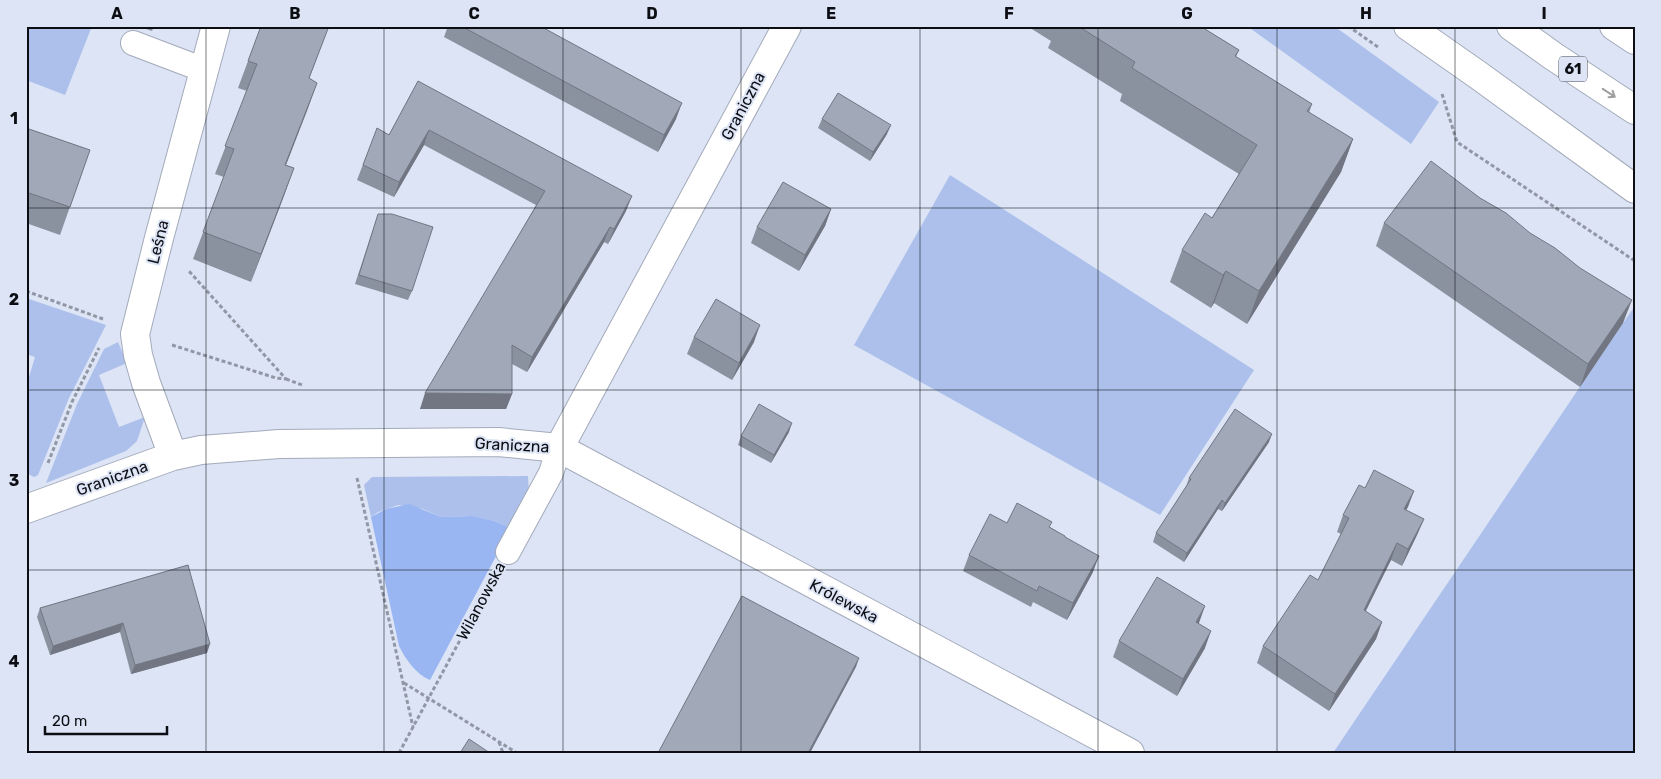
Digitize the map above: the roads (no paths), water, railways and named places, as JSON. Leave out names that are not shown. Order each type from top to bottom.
[{"type":"street","name":"Leśna","points":[[173,456],[146,383],[138,355],[124,328],[159,238],[216,26]]},
{"type":"street","name":"Graniczna","points":[[26,510],[173,456],[201,450],[279,444],[498,442],[559,448],[786,26]]},
{"type":"street","points":[[1408,26],[1486,80],[1635,190]]},
{"type":"street","name":"61","points":[[1512,26],[1553,56],[1635,110]]},
{"type":"street","points":[[1614,26],[1635,40]]},
{"type":"street","name":"Królewska","points":[[559,448],[1130,753]]},
{"type":"lane","points":[[133,43],[204,70]]},
{"type":"lane","name":"Wilanowska","points":[[508,552],[551,473],[559,448]]}]
